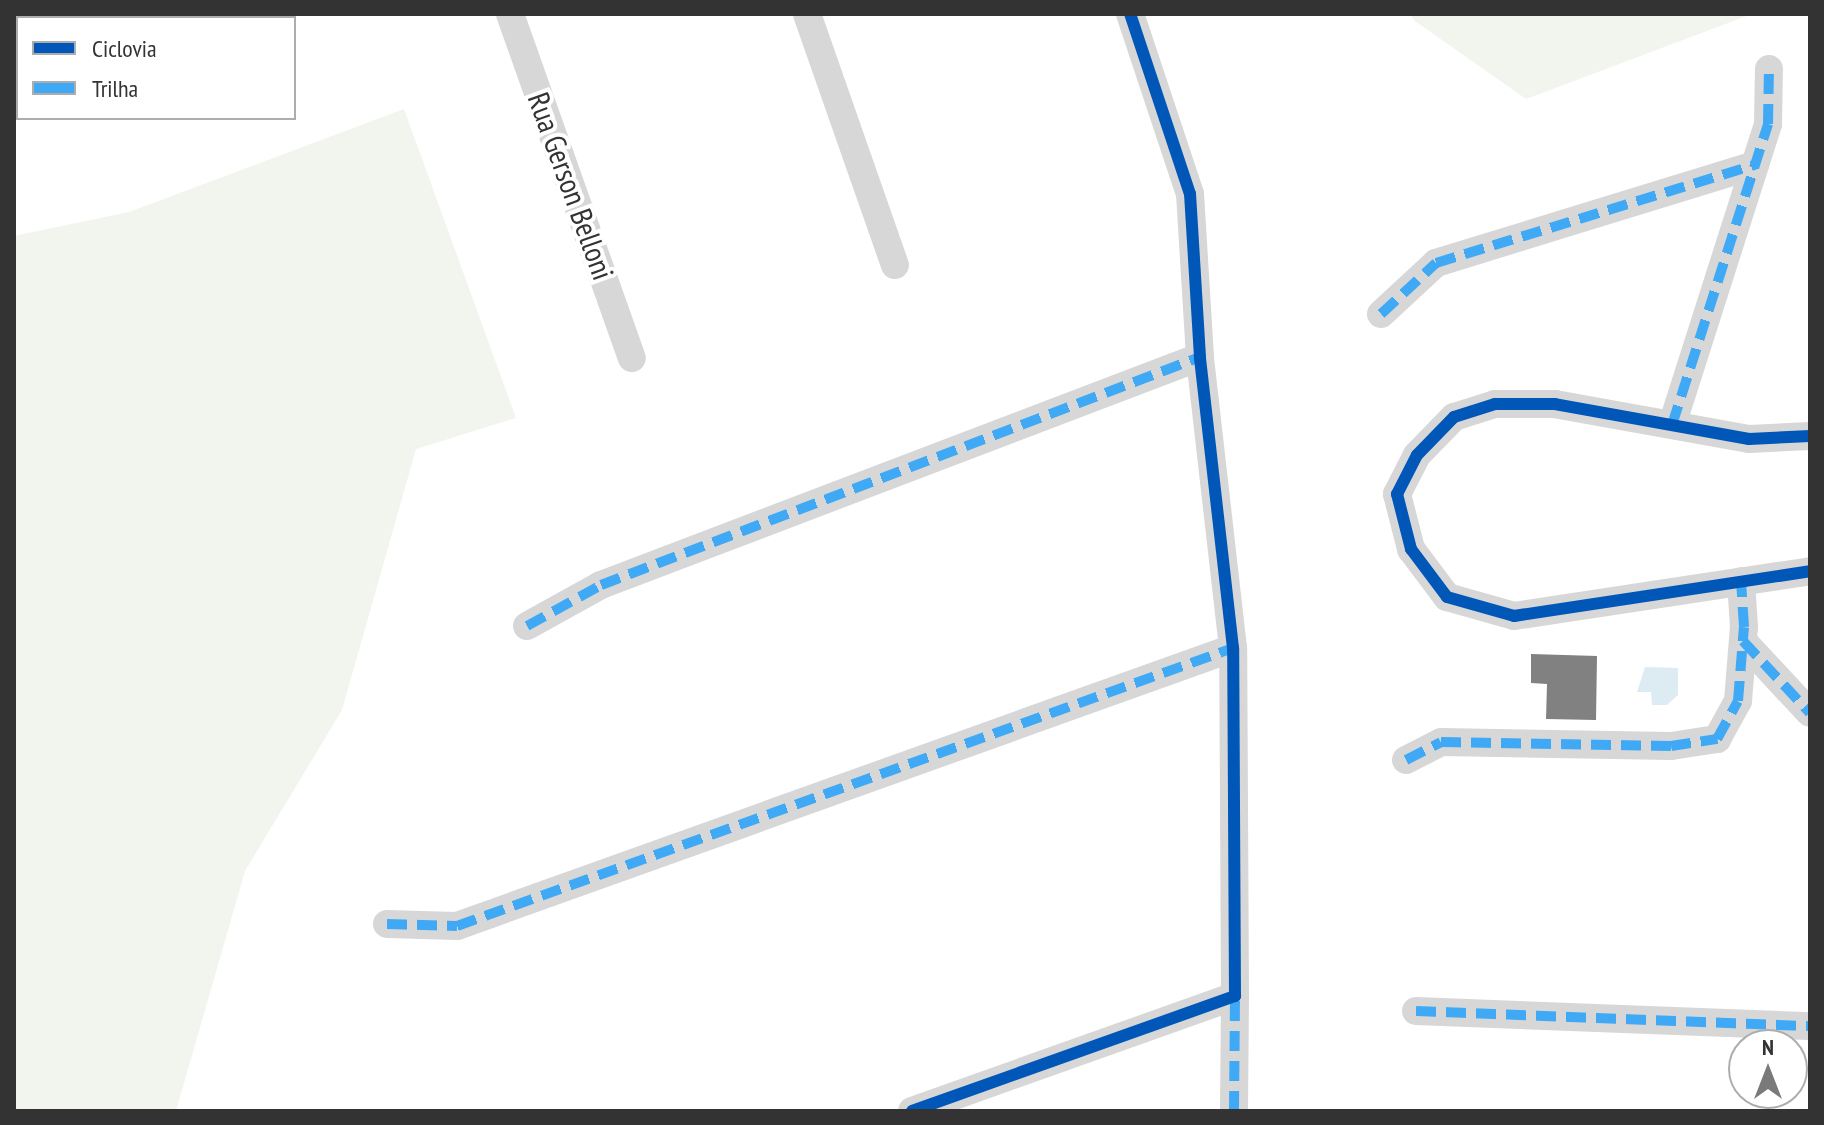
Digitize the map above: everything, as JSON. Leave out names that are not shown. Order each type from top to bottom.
[{"type":"street","name":"Rua Gerson Belloni","points":[[510,14],[632,358]]},
{"type":"street","points":[[807,14],[895,265]]},
{"type":"street","points":[[1130,14],[1190,194],[1200,357],[1233,648],[1234,1111]]},
{"type":"street","points":[[1672,425],[1768,124],[1769,69]]},
{"type":"street","points":[[1381,314],[1436,263],[1755,165]]},
{"type":"street","points":[[527,626],[601,585],[1200,357]]},
{"type":"street","points":[[1810,436],[1749,439],[1555,404],[1495,404],[1454,417],[1417,455],[1397,494],[1411,549],[1447,597],[1514,616],[1810,571]]},
{"type":"street","points":[[1406,760],[1441,742],[1671,746],[1717,739],[1738,701],[1743,641],[1741,581]]},
{"type":"street","points":[[1743,641],[1810,713]]},
{"type":"street","points":[[387,924],[457,926],[1233,648]]},
{"type":"street","points":[[912,1111],[1235,996]]},
{"type":"street","points":[[1416,1011],[1810,1026]]},
{"type":"shaded area","points":[[1410,14],[1752,14],[1526,99],[1415,21]]},
{"type":"shaded area","points":[[404,109],[516,418],[416,449],[342,710],[245,871],[176,1111],[14,1111],[14,236],[129,212]]},
{"type":"shaded area","points":[[1645,667],[1678,668],[1678,695],[1667,705],[1652,705],[1651,692],[1637,692]]},
{"type":"building","points":[[1531,654],[1597,656],[1596,720],[1546,719],[1547,684],[1531,683]]},
{"type":"marked path","points":[[1672,425],[1768,124],[1769,69]]},
{"type":"marked path","points":[[1381,314],[1436,263],[1755,165]]},
{"type":"marked path","points":[[527,626],[601,585],[1200,357]]},
{"type":"marked path","points":[[1406,760],[1441,742],[1671,746],[1717,739],[1738,701],[1744,627],[1741,581]]},
{"type":"marked path","points":[[1743,641],[1810,713]]},
{"type":"marked path","points":[[387,924],[457,926],[1233,648]]},
{"type":"marked path","points":[[1234,1111],[1235,996]]},
{"type":"marked path","points":[[1416,1011],[1810,1026]]},
{"type":"cycle path","points":[[912,1111],[1235,996],[1233,648],[1200,357],[1190,194],[1130,14]]},
{"type":"cycle path","points":[[1810,436],[1749,439],[1555,404],[1495,404],[1454,417],[1417,455],[1397,494],[1411,549],[1447,597],[1514,616],[1810,571]]}]
